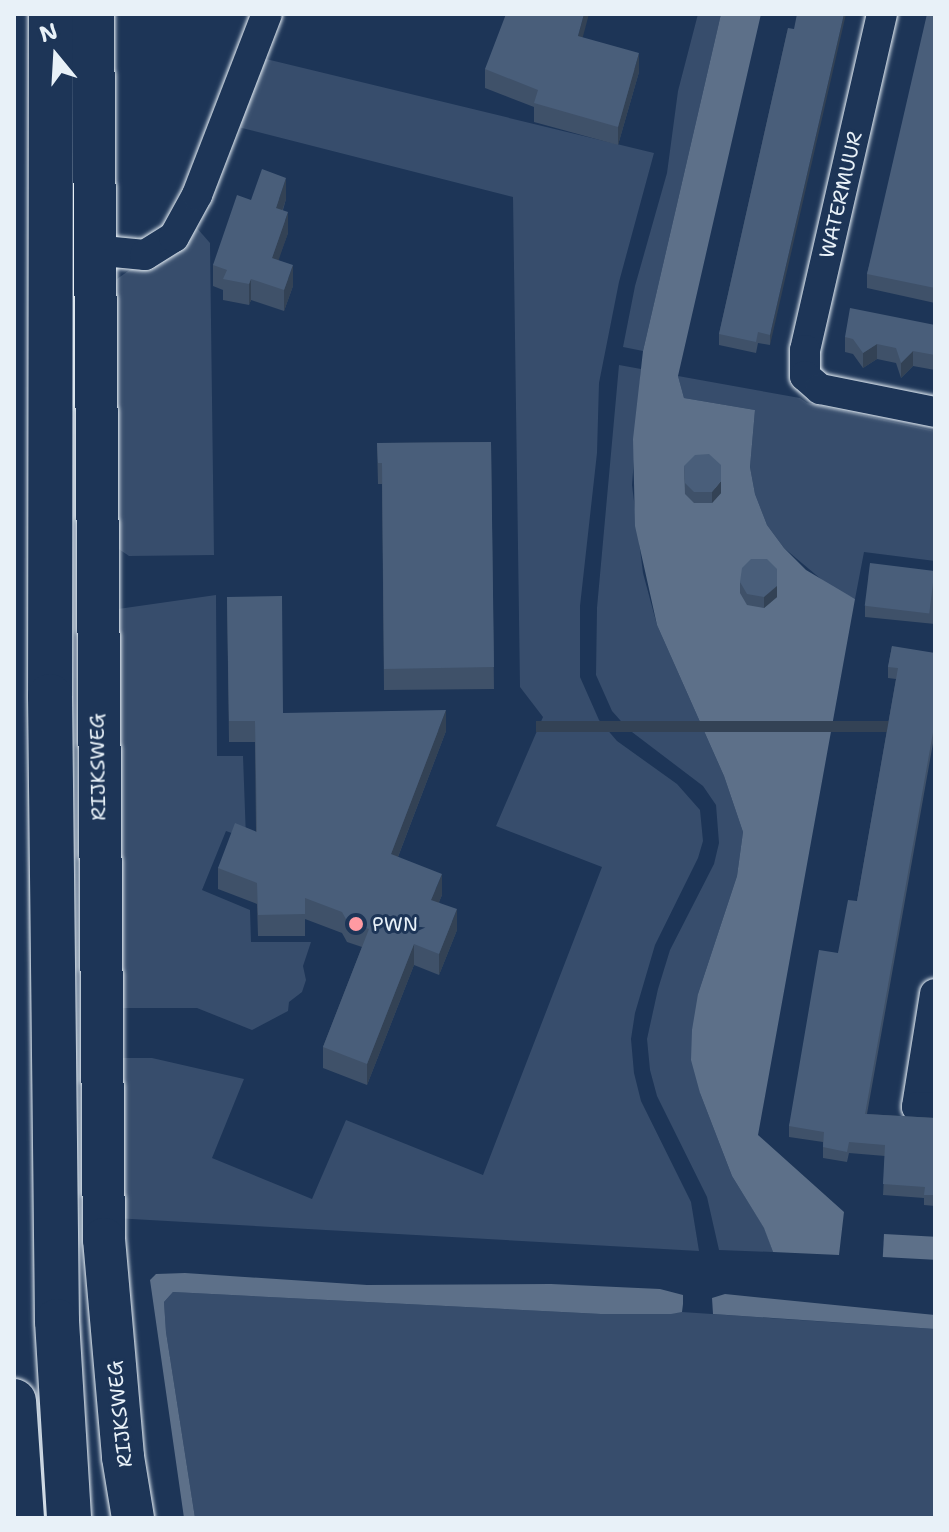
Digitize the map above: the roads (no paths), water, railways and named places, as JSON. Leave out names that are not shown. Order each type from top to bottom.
[{"type":"main road","points":[[51,14],[51,774],[57,1321],[69,1518]]},
{"type":"main road","points":[[14,1401],[22,1518]]},
{"type":"street","name":"RIJKSWEG","points":[[93,14],[104,1239],[123,1457],[133,1518]]},
{"type":"street","points":[[93,250],[145,255],[174,237],[197,195],[267,14]]},
{"type":"street","name":"WATERMUUR","points":[[882,14],[805,350],[805,376],[820,389],[935,412]]},
{"type":"street","points":[[935,994],[917,1107],[935,1108]]},
{"type":"place","name":"PWN","points":[[356,924]]}]
